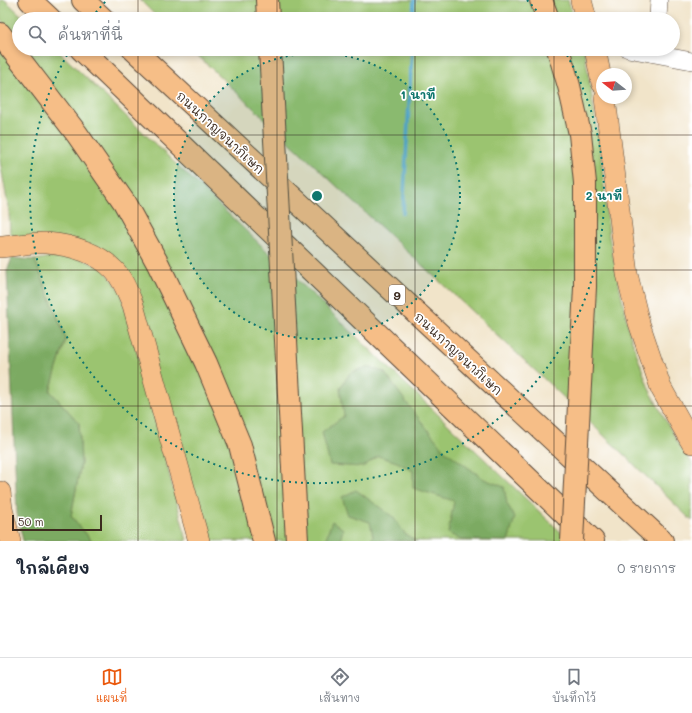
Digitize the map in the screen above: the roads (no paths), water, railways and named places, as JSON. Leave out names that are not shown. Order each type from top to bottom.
[{"type":"highway","points":[[30,0],[43,12]]},
{"type":"highway","points":[[83,0],[95,12]]},
{"type":"highway","points":[[104,0],[113,12]]},
{"type":"highway","points":[[267,0],[268,12]]},
{"type":"highway","points":[[541,0],[545,12]]},
{"type":"highway","points":[[4,38],[12,49]]},
{"type":"highway","points":[[18,56],[77,134],[124,202],[161,270],[206,363],[240,446],[264,541]]},
{"type":"highway","points":[[88,56],[593,541]]},
{"type":"highway","name":"ถนนกาญจนาภิเษก","points":[[140,56],[662,541]]},
{"type":"highway","points":[[147,56],[164,79]]},
{"type":"highway","points":[[270,56],[296,541]]},
{"type":"highway","points":[[560,56],[570,86],[580,134],[585,183],[585,287],[572,541]]},
{"type":"main road","points":[[580,0],[584,12]]},
{"type":"main road","points":[[596,56],[599,68]]},
{"type":"main road","points":[[606,104],[627,274],[635,309],[661,388],[690,437]]},
{"type":"main road","points":[[0,247],[45,243],[78,248],[91,253],[114,270],[124,284],[133,305],[199,541]]},
{"type":"main road","points":[[1,500],[10,541]]},
{"type":"street","points":[[658,12],[659,0]]},
{"type":"street","points":[[671,56],[692,62]]},
{"type":"waterway","points":[[413,12],[414,0]]},
{"type":"waterway","points":[[403,213],[412,56]]}]
